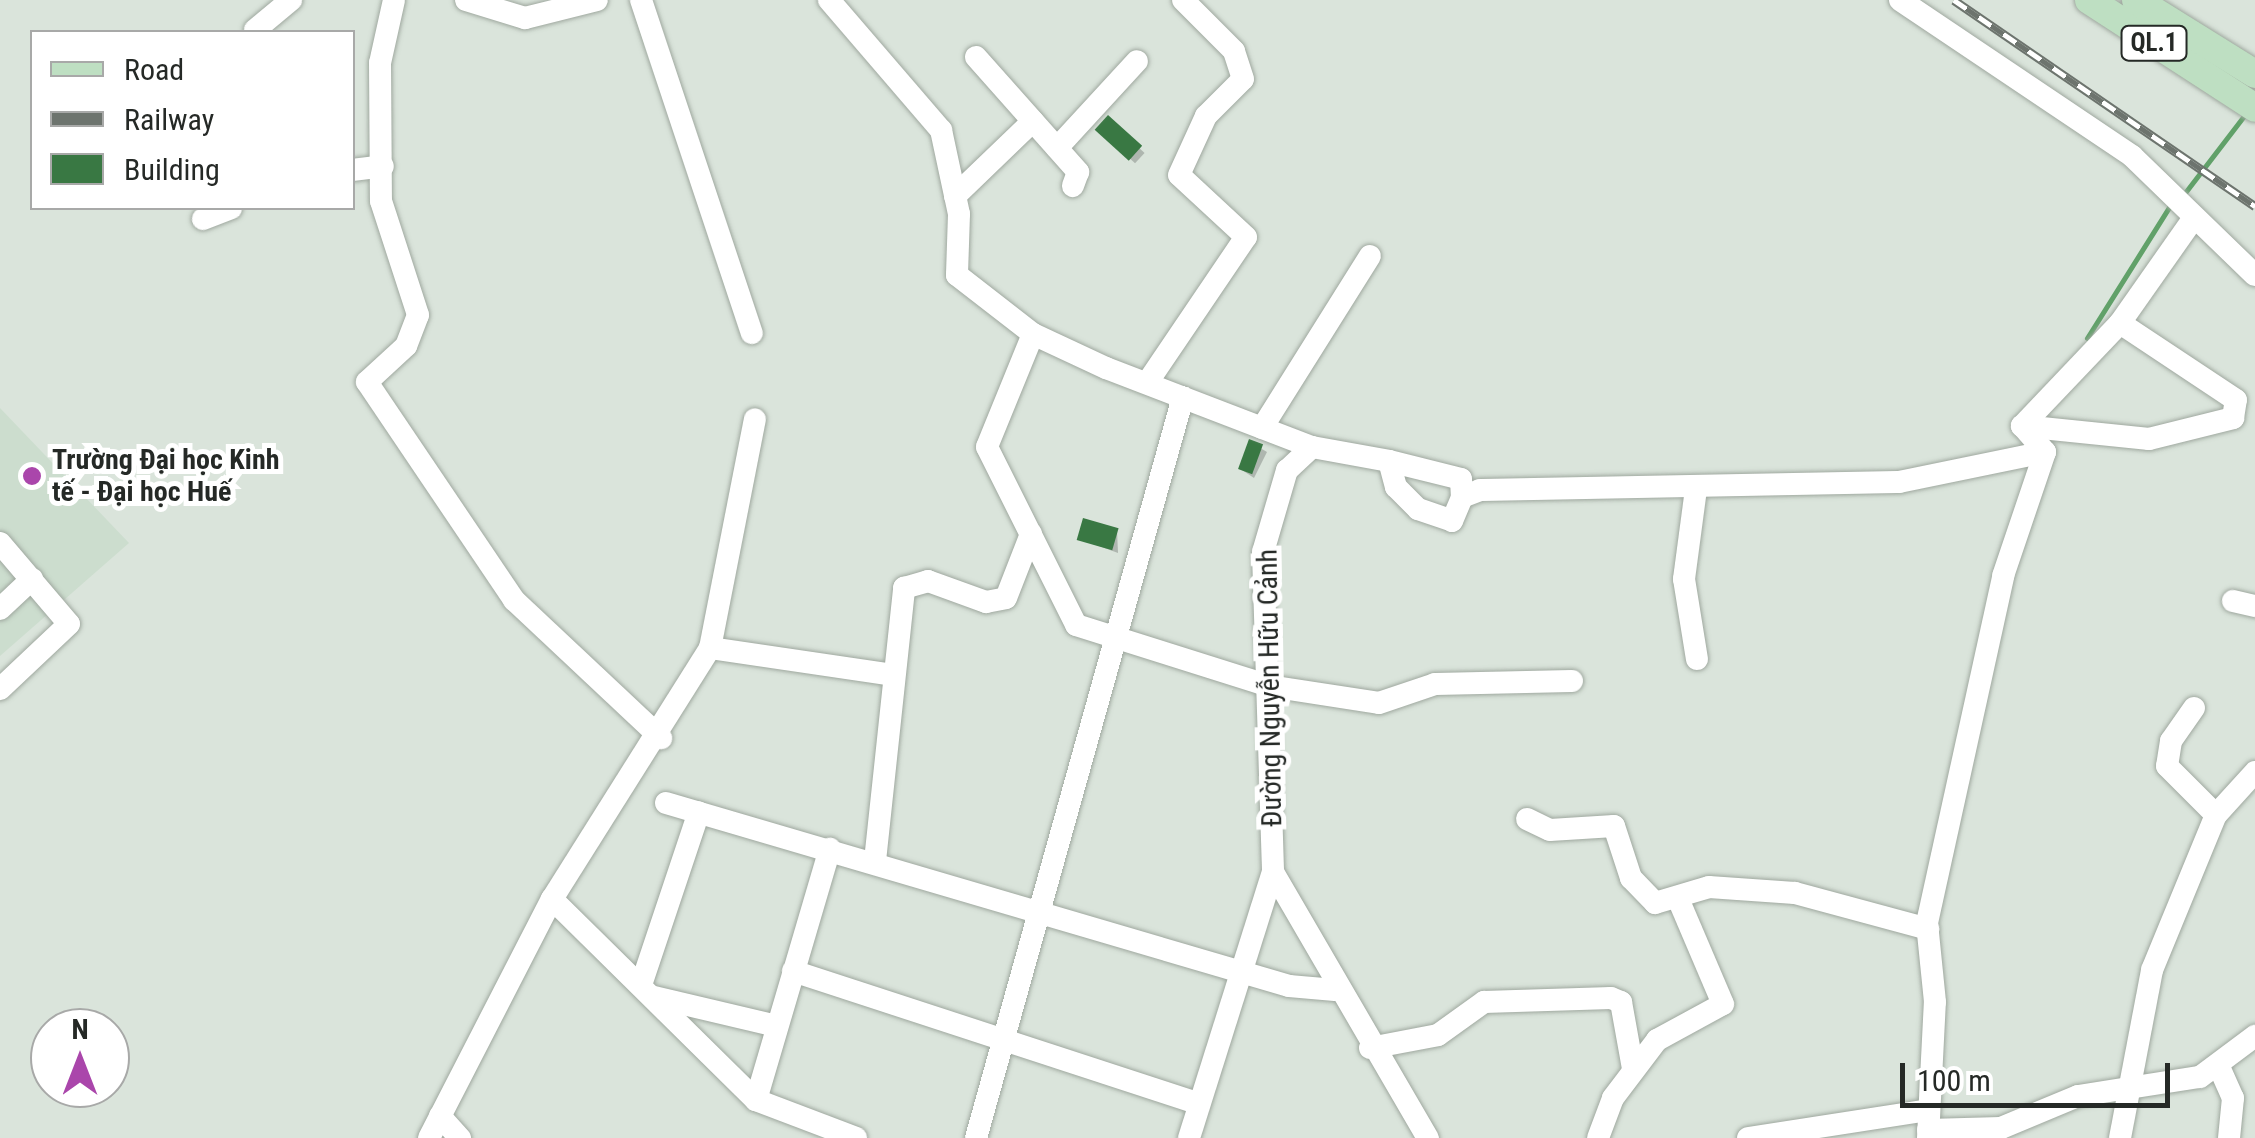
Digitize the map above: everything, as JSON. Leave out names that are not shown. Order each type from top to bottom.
[{"type":"main road","name":"QL.1","points":[[2089,0],[2237,74]]},
{"type":"main road","name":"QL.1","points":[[2136,0],[2237,74],[2255,108]]},
{"type":"street","points":[[254,30],[291,0]]},
{"type":"street","points":[[394,0],[380,63],[381,201],[418,315],[406,346],[368,382],[380,412],[428,460],[514,600],[660,738]]},
{"type":"street","points":[[466,0],[525,18],[597,0]]},
{"type":"street","points":[[641,0],[752,334]]},
{"type":"street","points":[[828,0],[941,130],[954,196],[957,275],[1033,334],[1183,398],[1312,448],[1389,461],[1461,479],[1462,497],[1452,521],[1418,509],[1396,487],[1389,461]]},
{"type":"street","points":[[1146,383],[1246,237],[1179,176],[1206,116],[1243,79],[1234,51],[1183,0]]},
{"type":"street","points":[[1900,0],[2159,179],[2190,221],[2255,275]]},
{"type":"street","points":[[976,57],[1078,172],[1073,186]]},
{"type":"street","points":[[1057,148],[1137,61]]},
{"type":"street","points":[[954,196],[1033,121]]},
{"type":"street","points":[[355,170],[383,166]]},
{"type":"street","points":[[203,220],[226,210]]},
{"type":"street","points":[[2022,426],[2120,323],[2190,221]]},
{"type":"street","points":[[1262,428],[1370,256]]},
{"type":"street","points":[[2022,426],[2149,439],[2224,424],[2246,406],[2120,323]]},
{"type":"street","points":[[1033,334],[988,448],[1076,624],[1114,641],[1269,686],[1379,703],[1435,684],[1572,681]]},
{"type":"street","points":[[976,1138],[1046,910],[1114,641],[1183,398]]},
{"type":"street","points":[[429,1138],[552,899],[660,738],[710,648],[755,419]]},
{"type":"street","points":[[2022,426],[2045,452]]},
{"type":"street","name":"Đường Nguyễn Hữu Cảnh","points":[[1312,448],[1287,470],[1263,552],[1273,872],[1335,990],[1428,1138]]},
{"type":"street","points":[[1462,497],[1900,482],[2045,452]]},
{"type":"street","points":[[1928,1126],[1928,929],[2003,576],[2045,452]]},
{"type":"street","points":[[1696,489],[1684,579],[1697,659]]},
{"type":"street","points":[[875,861],[904,588],[928,581],[986,602],[1006,598],[1031,534]]},
{"type":"street","points":[[0,543],[69,624],[0,689]]},
{"type":"street","points":[[0,609],[32,579]]},
{"type":"street","points":[[710,648],[892,674]]},
{"type":"street","points":[[2194,708],[2171,741],[2167,766],[2216,814]]},
{"type":"street","points":[[2120,1138],[2142,1001],[2216,814],[2255,772]]},
{"type":"street","points":[[666,802],[1046,910],[1241,971],[1335,990]]},
{"type":"street","points":[[647,990],[699,812]]},
{"type":"street","points":[[1528,819],[1550,830],[1609,823],[1644,898],[1680,903],[1709,887],[1796,893],[1928,929]]},
{"type":"street","points":[[756,1100],[830,849]]},
{"type":"street","points":[[1188,1138],[1273,872]]},
{"type":"street","points":[[552,899],[756,1100],[856,1138]]},
{"type":"street","points":[[1598,1138],[1632,1068],[1657,1040],[1723,1004],[1680,903]]},
{"type":"street","points":[[793,971],[1198,1103]]},
{"type":"street","points":[[647,990],[777,1026]]},
{"type":"street","points":[[1370,1048],[1438,1034],[1484,1002],[1611,998],[1622,1007],[1632,1068]]},
{"type":"street","points":[[1748,1138],[1928,1126],[2001,1128],[2078,1096],[2130,1092],[2220,1069],[2255,1036]]},
{"type":"street","points":[[2220,1069],[2234,1098],[2229,1138]]},
{"type":"street","points":[[440,1116],[460,1138]]},
{"type":"shaded area","name":"Trường Đại học Kinh tế - Đại học Huế","points":[[0,408],[129,543],[0,656]]},
{"type":"building","points":[[1108,115],[1142,146],[1129,161],[1095,130]]},
{"type":"building","points":[[1249,439],[1263,444],[1252,474],[1238,469]]},
{"type":"building","points":[[1083,518],[1119,528],[1112,550],[1077,540]]},
{"type":"waterway","points":[[2184,194],[2247,112]]},
{"type":"waterway","points":[[2087,338],[2171,204]]},
{"type":"railway","points":[[1954,0],[2255,206]]},
{"type":"place","name":"Trường Đại học Kinh tế - Đại học Huế","points":[[32,476]]}]
